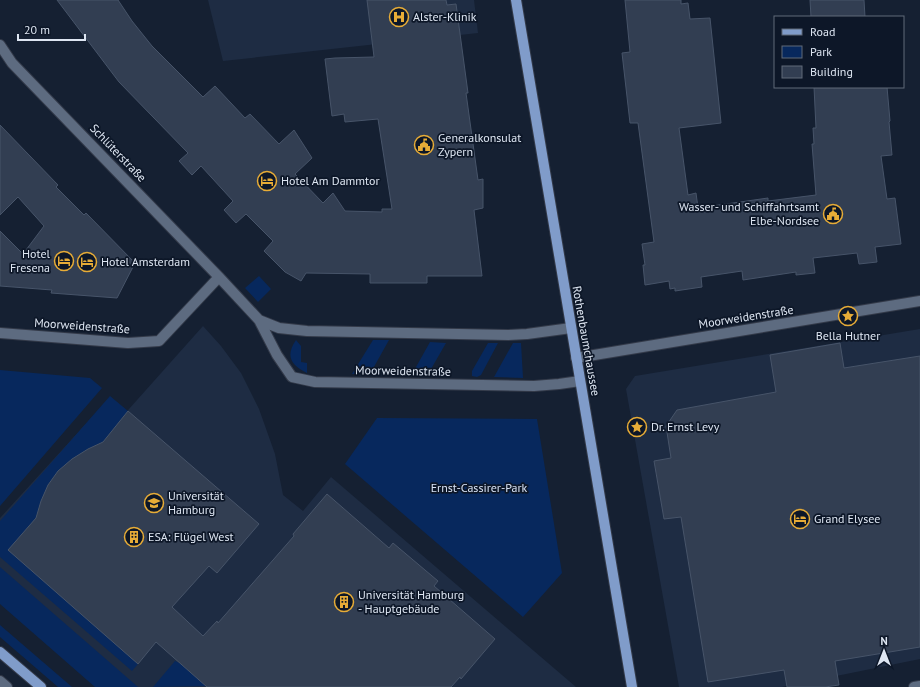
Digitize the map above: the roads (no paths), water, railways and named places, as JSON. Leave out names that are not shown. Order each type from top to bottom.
[{"type":"main road","name":"Rothenbaumchaussee","points":[[516,0],[632,687]]},
{"type":"main road","points":[[0,652],[41,687]]},
{"type":"street","name":"Schlüterstraße","points":[[0,45],[12,62],[219,277]]},
{"type":"street","name":"Moorweidenstraße","points":[[0,333],[128,343],[159,341],[219,277],[259,320],[277,355],[292,378],[310,382],[534,386],[580,381]]},
{"type":"street","name":"Moorweidenstraße","points":[[576,358],[920,301]]},
{"type":"street","name":"Moorweidenstraße","points":[[259,320],[279,328],[307,331],[508,335],[571,328]]},
{"type":"street","points":[[0,681],[7,687]]},
{"type":"street","points":[[914,687],[920,686]]},
{"type":"place","name":"Alster-Klinik","points":[[399,17]]},
{"type":"place","name":"Generalkonsulat Zypern","points":[[424,145]]},
{"type":"place","name":"Hotel Am Dammtor","points":[[267,181]]},
{"type":"place","name":"Wasser- und Schiffahrtsamt Elbe-Nordsee","points":[[833,214]]},
{"type":"place","name":"Hotel Fresena","points":[[64,261]]},
{"type":"place","name":"Hotel Amsterdam","points":[[87,262]]},
{"type":"place","name":"Bella Hutner","points":[[848,316]]},
{"type":"place","name":"Dr. Ernst Levy","points":[[637,427]]},
{"type":"place","name":"Universität Hamburg","points":[[154,503]]},
{"type":"place","name":"Grand Elysee","points":[[800,519]]},
{"type":"place","name":"ESA: Flügel West","points":[[134,537]]},
{"type":"place","name":"Universität Hamburg - Hauptgebäude","points":[[344,602]]},
{"type":"park label","name":"Ernst-Cassirer-Park","points":[[479,488]]}]
